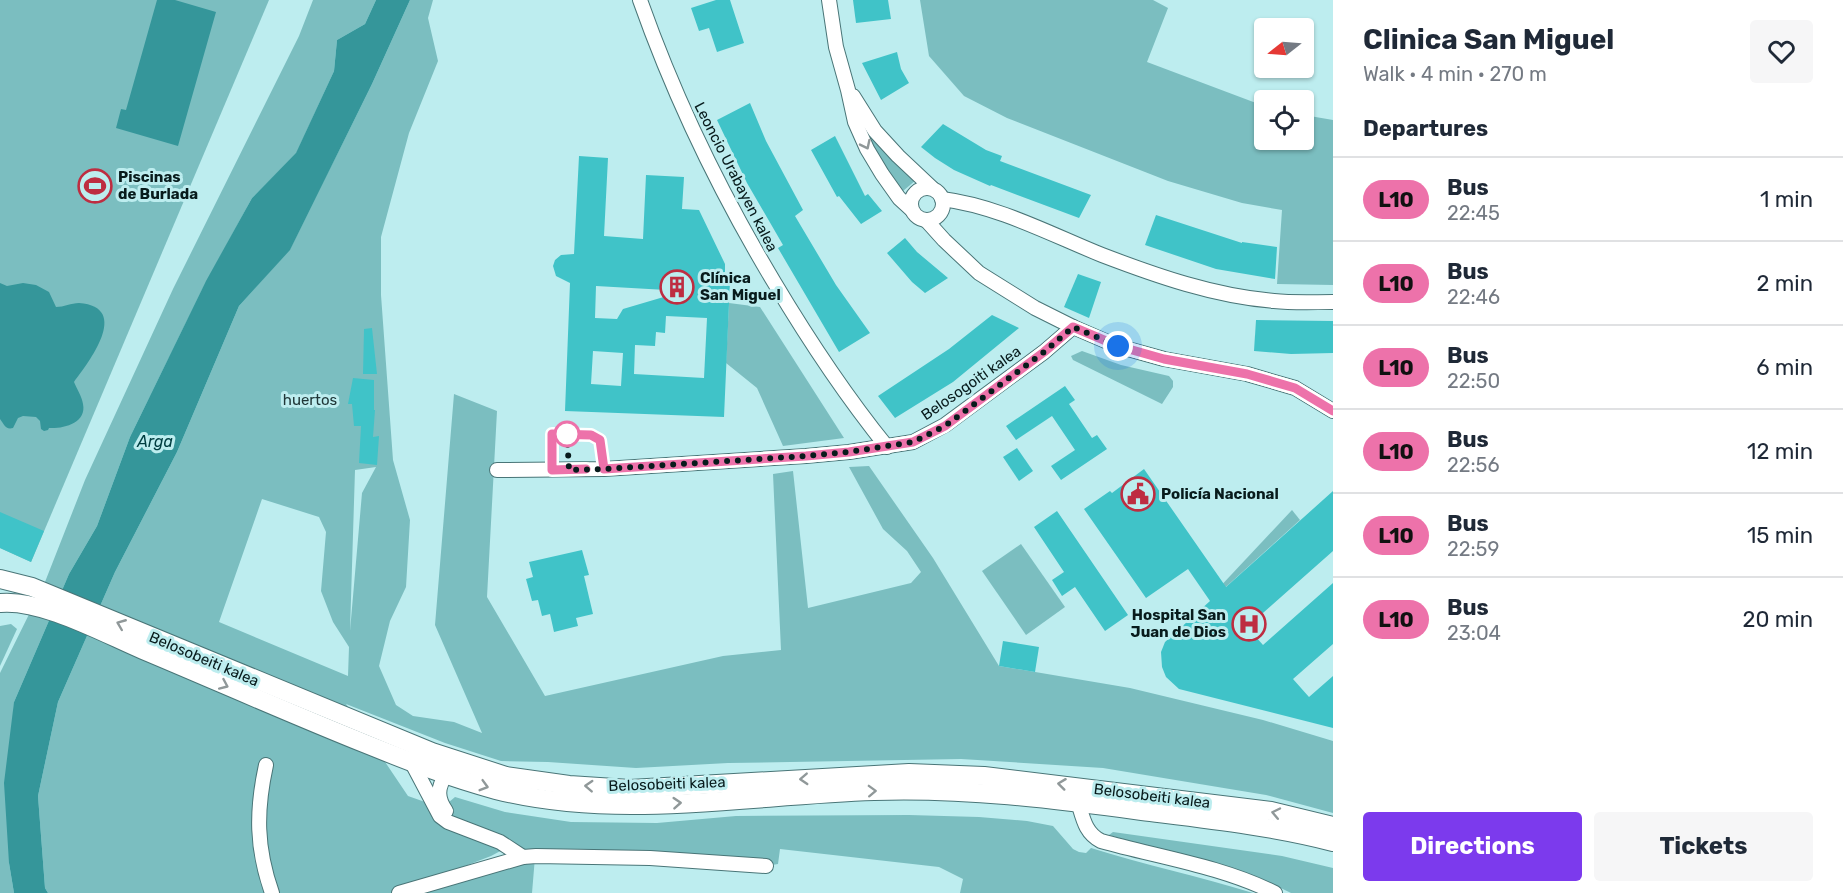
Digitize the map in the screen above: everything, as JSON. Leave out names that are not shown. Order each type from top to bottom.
[{"type":"main road","name":"Belosobeiti kalea","points":[[6,580],[32,587],[316,724],[446,775],[497,790],[538,798],[630,806],[826,793],[917,790],[999,794],[1078,802],[1264,828],[1333,842]]},
{"type":"main road","name":"Belosobeiti kalea","points":[[5,602],[30,604],[173,654],[432,752],[506,776],[569,785],[630,789],[909,773],[984,776],[1271,811],[1333,826]]},
{"type":"street","name":"Leoncio Urabayen kalea","points":[[640,0],[685,115],[738,222],[798,323],[862,417],[887,447]]},
{"type":"street","points":[[829,0],[836,47],[855,122],[867,148],[899,198],[916,216],[926,220],[979,273],[1035,308],[1118,346],[1164,359],[1247,374],[1295,388],[1333,411]]},
{"type":"street","points":[[848,90],[875,131],[898,156],[938,191],[943,207],[940,214],[926,220]]},
{"type":"street","points":[[911,209],[911,199],[916,191],[932,188]]},
{"type":"street","points":[[942,199],[964,202],[995,212],[1125,263],[1221,294],[1275,302],[1333,302]]},
{"type":"street","name":"Belosogoiti kalea","points":[[497,470],[604,469],[806,456],[913,442],[945,426],[1044,352],[1073,327]]},
{"type":"street","points":[[412,762],[440,816],[448,822],[500,842],[523,857]]},
{"type":"street","points":[[266,765],[258,810],[259,835],[262,861],[273,893]]},
{"type":"street","points":[[446,775],[440,784],[439,799],[447,813],[489,830],[511,842],[523,857]]},
{"type":"street","points":[[1078,802],[1085,825],[1092,837],[1254,883],[1274,893]]},
{"type":"street","points":[[399,893],[523,857],[650,858],[766,866]]},
{"type":"green space","name":"Piscinas de Burlada","points":[[0,0],[269,0],[31,562],[0,548]]},
{"type":"green space","points":[[313,0],[376,0],[365,24],[337,40],[334,71],[296,154],[252,198],[202,290],[130,437],[97,526],[69,574],[14,702],[9,863],[14,893],[0,893],[0,673],[45,582],[85,480],[173,289],[299,36]]},
{"type":"green space","name":"huertos","points":[[410,0],[433,0],[428,18],[438,61],[409,133],[381,237],[381,295],[393,460],[410,520],[406,587],[390,621],[379,666],[396,705],[413,716],[454,722],[482,733],[435,625],[454,394],[497,411],[487,597],[545,696],[723,656],[781,650],[773,474],[793,471],[808,608],[911,583],[921,572],[907,551],[883,529],[849,467],[869,466],[933,558],[999,666],[1130,688],[1263,720],[1333,741],[1333,813],[1266,795],[1103,768],[961,759],[728,763],[636,768],[501,761],[445,743],[346,704],[408,796],[442,808],[455,797],[505,812],[571,822],[657,823],[736,816],[909,815],[1027,821],[1053,826],[1073,849],[1079,852],[1086,853],[1091,848],[1253,893],[960,893],[963,879],[939,867],[780,849],[778,864],[766,866],[535,857],[532,893],[399,893],[522,857],[506,848],[395,893],[48,893],[45,888],[38,796],[58,702],[115,572],[177,452],[239,306],[290,249],[372,84]],"holes":[[[376,467],[362,493],[350,631],[355,470]],[[262,499],[319,517],[326,532],[321,591],[333,622],[349,647],[348,676],[219,622]]]},
{"type":"green space","points":[[920,0],[1153,0],[1168,8],[1147,62],[1254,102],[1254,150],[1314,150],[1314,117],[1333,120],[1333,285],[1277,284],[1282,210],[1242,203],[1168,181],[1007,118],[964,96],[929,56]]},
{"type":"green space","points":[[872,135],[916,180],[903,191],[888,174],[870,139]]},
{"type":"green space","points":[[729,303],[760,307],[844,438],[783,446],[757,388],[726,363]]},
{"type":"green space","points":[[1082,351],[1121,365],[1169,376],[1173,381],[1173,387],[1162,404],[1073,360],[1071,356]]},
{"type":"green space","points":[[1292,510],[1300,520],[1218,594],[1216,591]]},
{"type":"green space","points":[[1021,544],[1065,607],[1026,635],[982,571]]},
{"type":"green space","points":[[11,624],[17,629],[0,666],[0,626]]},
{"type":"green space","points":[[1113,832],[1282,856],[1333,868],[1333,893],[1291,893],[1258,877],[1109,835]]},
{"type":"water","points":[[157,0],[175,0],[216,12],[178,146],[116,128],[121,109],[126,110]]},
{"type":"water","name":"Arga","points":[[376,0],[410,0],[372,84],[290,250],[239,306],[177,452],[115,572],[58,702],[38,796],[45,888],[48,893],[14,893],[9,863],[4,783],[14,702],[69,574],[97,526],[130,437],[206,281],[252,198],[296,153],[334,71],[337,40],[365,24]]},
{"type":"water","points":[[0,283],[7,286],[23,283],[36,285],[49,292],[56,307],[79,303],[95,307],[103,314],[102,337],[74,382],[82,399],[83,411],[73,424],[44,431],[36,417],[18,418],[13,428],[5,426],[0,419]]},
{"type":"building","points":[[716,0],[730,0],[744,43],[717,52],[709,28],[699,31],[691,8]]},
{"type":"building","points":[[853,0],[888,0],[891,19],[856,23]]},
{"type":"building","points":[[897,52],[901,69],[909,83],[881,100],[862,63]]},
{"type":"building","points":[[750,103],[766,141],[803,210],[795,216],[836,285],[870,333],[839,352],[778,248],[783,245],[747,183],[717,120]]},
{"type":"building","points":[[943,124],[986,150],[1002,156],[1000,161],[1091,195],[1079,218],[990,186],[954,170],[935,158],[921,147]]},
{"type":"building","points":[[835,136],[865,196],[868,194],[882,211],[861,224],[839,196],[837,197],[811,150]]},
{"type":"building","name":"Clínica San Miguel","points":[[579,156],[608,158],[604,236],[643,239],[646,175],[684,177],[682,209],[699,210],[725,264],[725,281],[730,281],[724,417],[565,411],[570,283],[556,276],[553,266],[555,260],[561,255],[574,254]],"holes":[[[596,286],[684,291],[623,309],[617,319],[595,318]],[[666,316],[707,318],[704,378],[634,374],[635,345],[655,346],[656,332],[665,333]],[[593,351],[623,353],[621,386],[591,384]]]},
{"type":"building","points":[[1156,215],[1242,243],[1277,247],[1275,279],[1216,269],[1145,245]]},
{"type":"building","points":[[905,238],[917,252],[948,278],[925,293],[912,282],[887,253]]},
{"type":"building","points":[[1078,274],[1101,282],[1089,318],[1064,307]]},
{"type":"building","points":[[992,315],[1019,328],[953,382],[895,418],[878,396],[949,349]]},
{"type":"building","points":[[1256,320],[1333,321],[1333,353],[1291,354],[1254,351]]},
{"type":"building","points":[[372,328],[377,374],[363,374],[364,329]]},
{"type":"building","points":[[353,378],[374,380],[373,437],[379,436],[377,465],[359,463],[361,426],[354,426],[352,404],[348,404]]},
{"type":"building","points":[[1065,386],[1075,400],[1069,404],[1092,438],[1097,435],[1107,449],[1061,480],[1051,466],[1075,450],[1052,416],[1016,440],[1006,426]]},
{"type":"building","points":[[1017,448],[1033,471],[1019,481],[1003,457]]},
{"type":"building","name":"Hospital San Juan de Dios","points":[[1144,469],[1226,587],[1333,491],[1333,551],[1247,627],[1263,645],[1333,583],[1333,644],[1293,679],[1309,697],[1333,676],[1333,728],[1179,689],[1166,677],[1162,667],[1161,652],[1165,642],[1210,601],[1188,569],[1146,598],[1084,509],[1110,491],[1112,493]]},
{"type":"building","points":[[1057,511],[1128,615],[1105,631],[1075,587],[1062,596],[1052,580],[1064,572],[1034,527]]},
{"type":"building","points":[[0,512],[44,531],[31,562],[0,548]]},
{"type":"building","points":[[582,550],[589,575],[584,576],[593,614],[576,618],[578,626],[554,632],[550,614],[542,616],[538,600],[532,601],[526,579],[533,577],[529,562]]},
{"type":"building","points":[[1003,641],[1039,647],[1035,672],[999,666]]},
{"type":"bus line","name":"L10","points":[[586,469],[552,470],[552,434],[591,435],[600,440],[604,469],[806,456],[913,442],[945,426],[1044,352],[1073,327],[1118,346],[1164,359],[1247,374],[1295,388],[1333,411]]},
{"type":"place","name":"Piscinas de Burlada","points":[[95,186]]},
{"type":"place","name":"Clínica San Miguel","points":[[677,287]]},
{"type":"place","name":"Policía Nacional","points":[[1138,494]]},
{"type":"place","name":"Hospital San Juan de Dios","points":[[1249,624]]},
{"type":"route","points":[[567,434],[569,470],[806,456],[887,447],[913,442],[945,426],[1044,352],[1073,327],[1118,346]]}]
